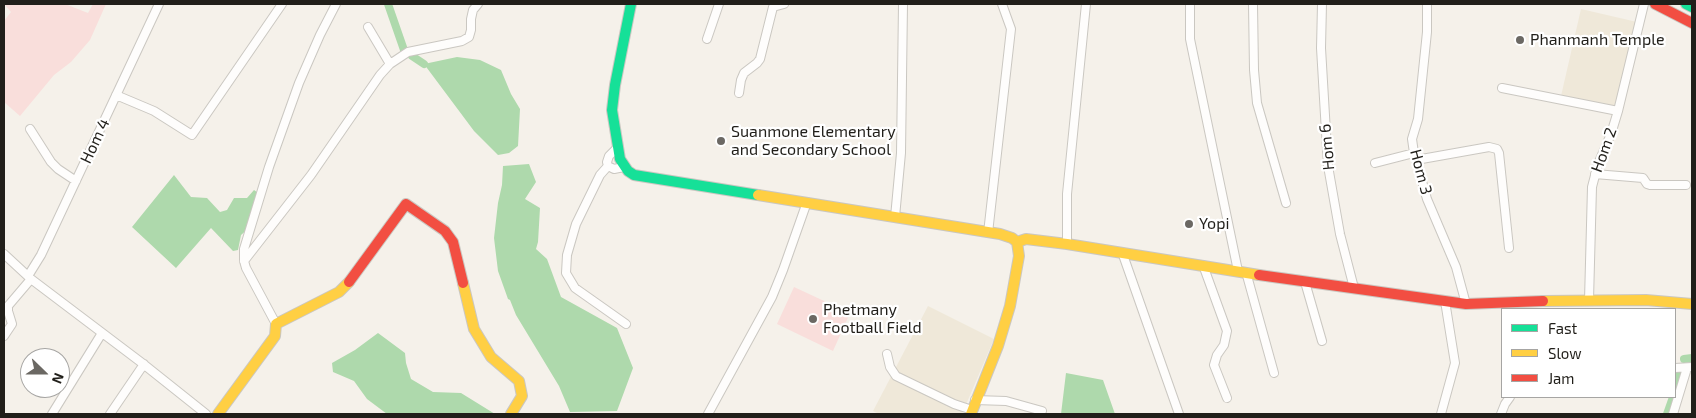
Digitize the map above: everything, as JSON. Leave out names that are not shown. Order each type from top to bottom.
[{"type":"street","name":"Hom 4","points":[[4,336],[12,325],[8,306],[30,278],[159,4]]},
{"type":"street","points":[[116,95],[154,111],[192,135],[282,4]]},
{"type":"street","points":[[218,414],[275,336],[276,324],[244,261],[244,249],[269,167],[299,83],[336,4]]},
{"type":"street","points":[[244,261],[311,175],[380,75],[390,64],[408,52],[462,41],[469,37],[472,30],[471,19],[473,10],[478,4]]},
{"type":"street","points":[[631,4],[612,110],[617,148],[624,167],[634,175],[988,232],[1007,236],[1017,242],[1026,239],[1067,244],[1305,282],[1466,304],[1589,300],[1646,300],[1692,304]]},
{"type":"street","points":[[707,39],[719,4]]},
{"type":"street","points":[[739,93],[744,74],[760,59],[773,7],[784,4]]},
{"type":"street","points":[[895,217],[901,153],[903,4]]},
{"type":"street","points":[[988,232],[1011,29],[1002,4]]},
{"type":"street","points":[[1067,244],[1067,194],[1086,4]]},
{"type":"street","points":[[1190,4],[1190,39],[1242,271],[1274,373]]},
{"type":"street","points":[[1253,4],[1254,70],[1257,103],[1286,203]]},
{"type":"street","name":"Hom 6","points":[[1322,4],[1321,48],[1328,166],[1340,234],[1354,288]]},
{"type":"street","name":"Hom 3","points":[[1427,4],[1427,32],[1418,119],[1412,139],[1427,199],[1456,267],[1466,304]]},
{"type":"street","name":"Hom 2","points":[[1589,300],[1592,187],[1598,164],[1611,134],[1618,111],[1644,4]]},
{"type":"street","points":[[1655,4],[1692,23]]},
{"type":"street","points":[[1686,4],[1692,7]]},
{"type":"street","points":[[368,27],[390,64]]},
{"type":"street","points":[[1502,88],[1618,111]]},
{"type":"street","points":[[30,129],[51,162],[76,181]]},
{"type":"street","points":[[1375,163],[1489,147],[1497,149],[1499,153],[1509,248]]},
{"type":"street","points":[[617,148],[609,156],[608,166],[600,175],[576,224],[567,255],[566,273],[574,288],[626,324]]},
{"type":"street","points":[[608,166],[614,169],[624,167]]},
{"type":"street","points":[[1595,174],[1643,178],[1650,185],[1686,185]]},
{"type":"street","points":[[708,414],[772,297],[807,202]]},
{"type":"street","points":[[276,324],[339,292],[355,276],[406,204],[446,231],[454,242],[474,328],[491,357],[519,381],[522,390],[522,396],[511,414]]},
{"type":"street","points":[[973,408],[998,346],[1010,306],[1019,256],[1017,242]]},
{"type":"street","points":[[1122,252],[1179,414]]},
{"type":"street","points":[[4,254],[30,278],[144,364],[206,414]]},
{"type":"street","points":[[1202,265],[1227,330],[1224,345],[1217,355],[1214,365],[1227,398]]},
{"type":"street","points":[[1305,282],[1322,341]]},
{"type":"street","points":[[1441,414],[1455,363],[1445,301]]},
{"type":"street","points":[[52,414],[102,334]]},
{"type":"street","points":[[887,354],[890,367],[896,376],[954,404],[973,408],[1006,401],[1042,411]]},
{"type":"street","points":[[110,414],[144,364]]},
{"type":"street","points":[[1673,414],[1690,368],[1676,368]]},
{"type":"street","points":[[1501,414],[1509,398]]},
{"type":"shaded area","points":[[4,4],[65,4],[88,13],[93,4],[106,4],[90,40],[71,62],[54,75],[20,116],[4,102],[4,21],[11,12]]},
{"type":"shaded area","points":[[1581,9],[1637,22],[1617,108],[1561,96]]},
{"type":"shaded area","points":[[457,57],[480,60],[501,70],[511,94],[520,109],[518,146],[509,153],[498,155],[474,131],[424,64]]},
{"type":"shaded area","points":[[529,164],[536,182],[525,199],[540,208],[536,249],[547,259],[561,297],[617,328],[633,368],[617,411],[570,412],[559,386],[516,315],[498,271],[494,238],[503,166]]},
{"type":"shaded area","points":[[174,175],[191,197],[207,198],[220,212],[227,210],[234,198],[247,198],[254,190],[261,195],[249,228],[241,235],[238,250],[233,251],[211,228],[176,268],[132,227]]},
{"type":"shaded area","name":"Phetmany Football Field","points":[[794,287],[850,313],[833,351],[777,324]]},
{"type":"shaded area","points":[[928,306],[994,339],[962,414],[879,414],[873,411]]},
{"type":"shaded area","points":[[378,333],[405,353],[411,379],[433,392],[461,393],[495,414],[387,414],[367,399],[354,381],[333,372],[332,363],[355,350]]},
{"type":"shaded area","points":[[1066,373],[1103,380],[1115,414],[1061,414]]},
{"type":"waterway","points":[[388,4],[404,50]]},
{"type":"waterway","points":[[412,56],[424,64]]},
{"type":"waterway","points":[[1684,359],[1692,358]]},
{"type":"waterway","points":[[1676,387],[1680,374]]},
{"type":"waterway","points":[[1667,414],[1673,398]]},
{"type":"traffic: fast","points":[[631,4],[612,110],[620,159],[628,171],[634,175],[758,195]]},
{"type":"traffic: fast","points":[[1686,4],[1692,7]]},
{"type":"traffic: slow","points":[[758,195],[1000,234],[1017,242],[1019,256],[1010,306],[998,346],[971,414]]},
{"type":"traffic: slow","points":[[1017,242],[1026,239],[1067,244],[1259,275]]},
{"type":"traffic: slow","points":[[218,414],[275,336],[276,324],[339,292],[349,282]]},
{"type":"traffic: slow","points":[[463,283],[474,329],[491,357],[519,381],[522,396],[511,414]]},
{"type":"traffic: slow","points":[[1543,301],[1646,300],[1692,304]]},
{"type":"traffic: jam","points":[[1655,4],[1692,23]]},
{"type":"traffic: jam","points":[[349,282],[406,204],[445,231],[453,242],[463,283]]},
{"type":"traffic: jam","points":[[1259,275],[1466,304],[1543,301]]},
{"type":"place","name":"Phanmanh Temple","points":[[1520,40]]},
{"type":"place","name":"Suanmone Elementary and Secondary School","points":[[721,141]]},
{"type":"place","name":"Yopi","points":[[1189,224]]},
{"type":"place","name":"Phetmany Football Field","points":[[813,319]]}]
